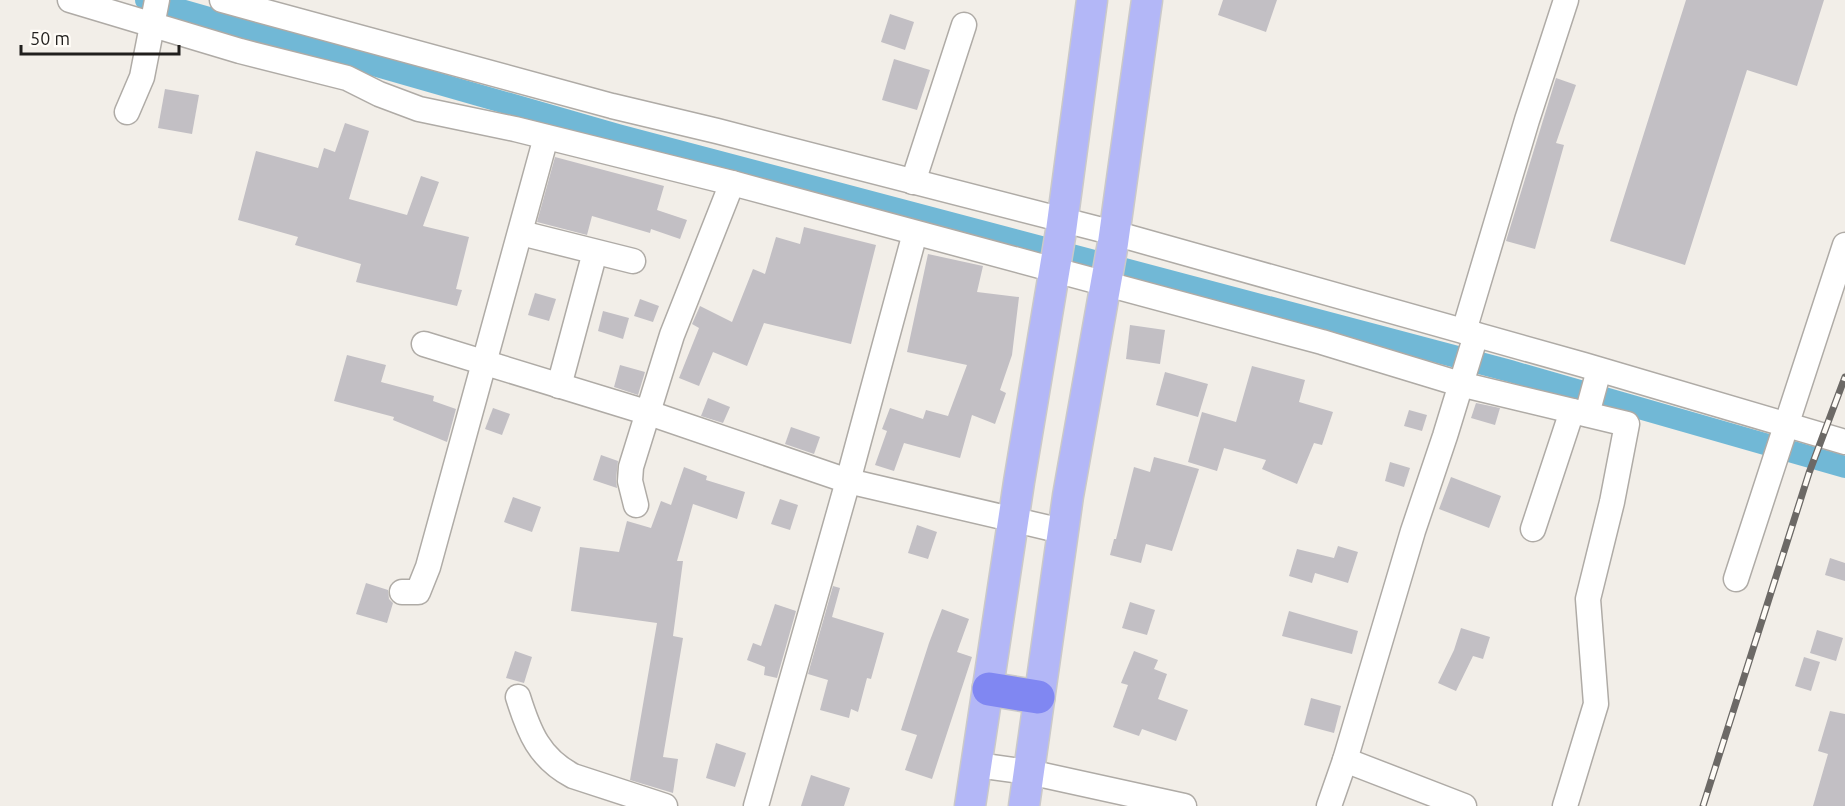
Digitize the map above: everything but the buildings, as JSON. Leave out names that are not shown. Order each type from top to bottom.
[{"type":"highway","points":[[989,689],[1038,697]]},
{"type":"main road","points":[[970,806],[1013,521],[1059,245],[1092,0]]},
{"type":"main road","points":[[1024,806],[1062,531],[1114,238],[1147,0]]},
{"type":"street","points":[[70,0],[154,11],[240,51],[347,78],[379,94],[419,109],[454,115],[732,183],[915,233],[1059,245],[1114,238],[1598,373],[1781,438],[1845,442]]},
{"type":"street","points":[[222,0],[612,106],[913,182],[1059,245],[1107,279],[1322,342],[1583,409],[1627,424],[1612,502],[1588,599],[1596,704],[1565,806]]},
{"type":"street","points":[[1329,806],[1462,379],[1527,120],[1566,0]]},
{"type":"street","points":[[128,112],[142,77],[154,11]]},
{"type":"street","points":[[913,182],[964,25]]},
{"type":"street","points":[[402,592],[418,592],[423,583],[546,137]]},
{"type":"street","points":[[636,506],[630,481],[631,466],[672,335],[732,183]]},
{"type":"street","points":[[520,233],[633,261]]},
{"type":"street","points":[[756,806],[915,233]]},
{"type":"street","points":[[1736,579],[1845,244]]},
{"type":"street","points":[[559,386],[595,252]]},
{"type":"street","points":[[424,344],[649,414],[848,481],[1062,531]]},
{"type":"street","points":[[1533,529],[1598,373]]},
{"type":"street","points":[[518,697],[528,729],[545,755],[559,769],[573,776],[665,806]]},
{"type":"street","points":[[1345,760],[1464,806]]},
{"type":"street","points":[[976,765],[1029,772],[1184,806]]},
{"type":"waterway","points":[[146,0],[618,135],[1510,371],[1845,467]]},
{"type":"railway","points":[[1703,806],[1809,473],[1845,377]]}]
